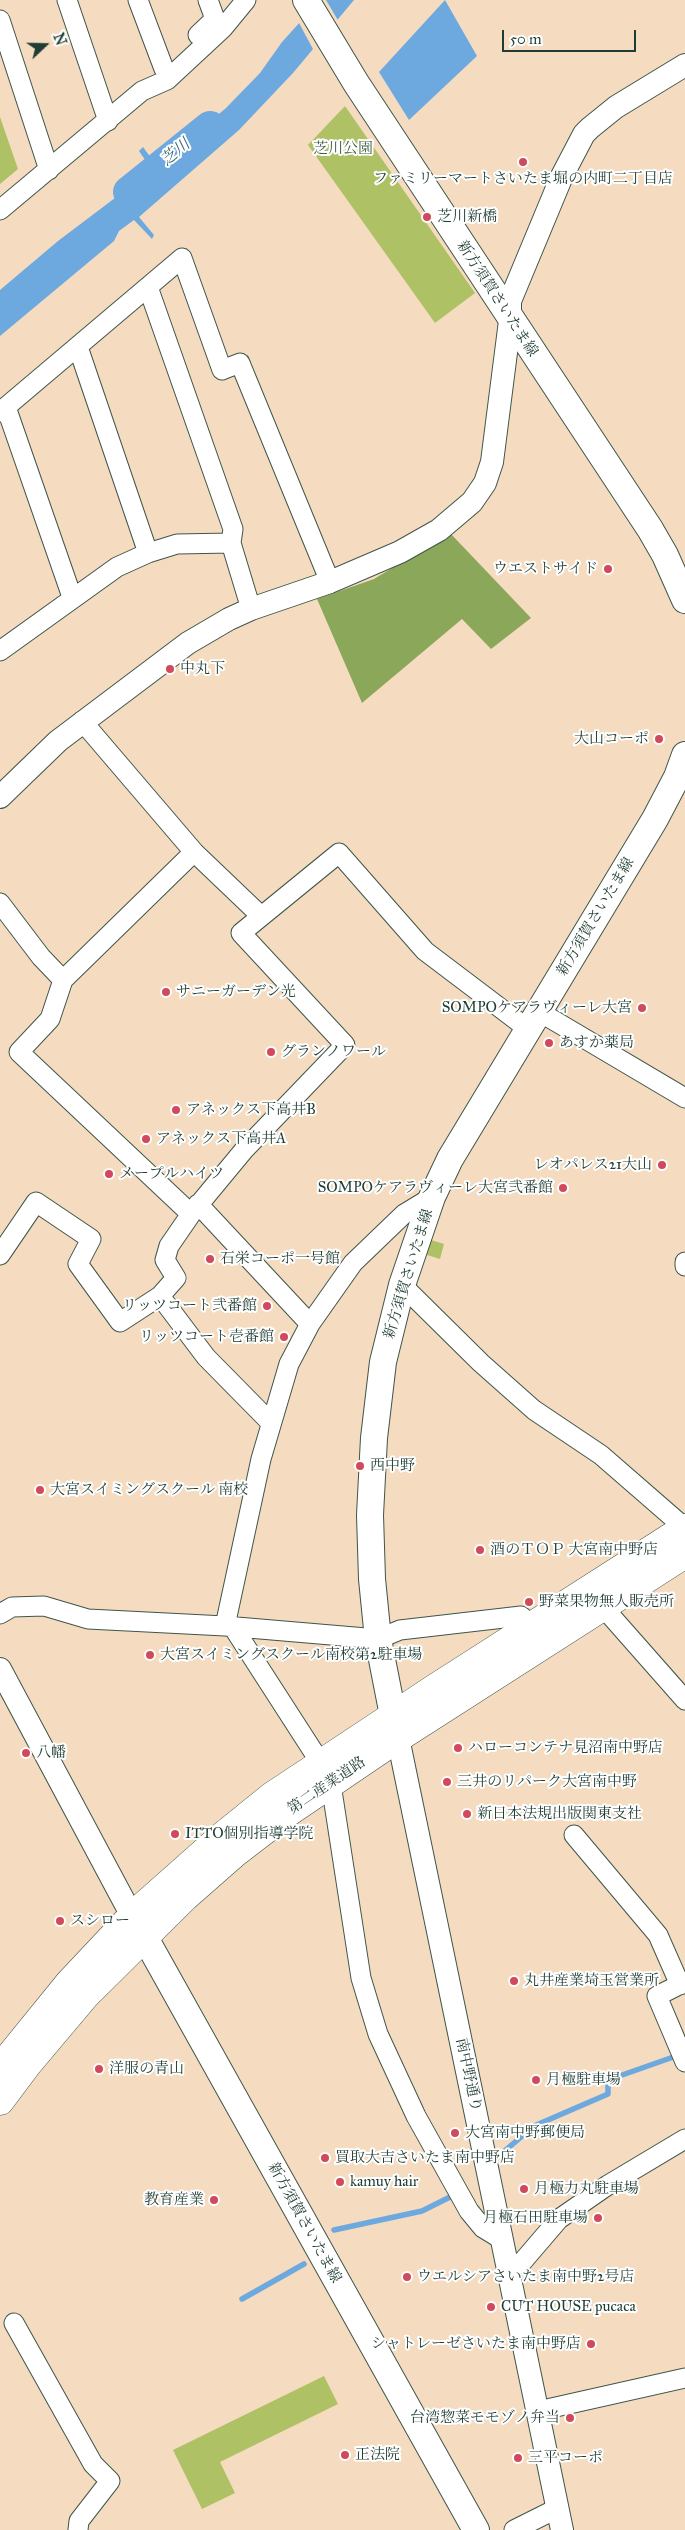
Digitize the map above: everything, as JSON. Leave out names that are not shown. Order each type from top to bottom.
[{"type":"main road","name":"新方須賀さいたま線","points":[[306,0],[356,83],[510,321],[650,529],[665,555],[685,600]]},
{"type":"main road","name":"新方須賀さいたま線","points":[[395,1727],[378,1639],[372,1579],[370,1515],[374,1438],[383,1362],[402,1285],[432,1197],[474,1116],[655,819],[677,777],[685,755]]},
{"type":"main road","name":"第二産業道路","points":[[0,2068],[69,1983],[138,1926],[234,1854],[325,1773],[395,1727],[532,1626],[685,1528]]},
{"type":"main road","name":"第二産業道路","points":[[395,1727],[603,1607],[685,1554]]},
{"type":"main road","name":"新方須賀さいたま線","points":[[138,1926],[476,2530]]},
{"type":"main road","name":"第二産業道路","points":[[0,2101],[138,1926]]},
{"type":"street","points":[[67,0],[108,121]]},
{"type":"street","points":[[138,0],[164,69]]},
{"type":"street","points":[[0,210],[142,92],[215,19],[208,0]]},
{"type":"street","points":[[142,92],[167,80],[223,28],[246,0]]},
{"type":"street","points":[[0,20],[49,170]]},
{"type":"street","points":[[0,797],[45,753],[82,721],[188,643],[229,619],[330,582],[400,552],[439,530],[472,502],[484,483],[492,462],[510,321],[510,302],[562,176],[584,134],[616,107],[685,65]]},
{"type":"street","points":[[72,597],[3,409],[182,258],[222,370],[240,363],[330,582]]},
{"type":"street","points":[[148,287],[233,529],[231,543],[252,610]]},
{"type":"street","points":[[78,347],[148,553]]},
{"type":"street","points":[[0,652],[72,597],[117,567],[148,553],[177,544],[231,543]]},
{"type":"street","points":[[82,721],[194,852],[260,915]]},
{"type":"street","points":[[194,852],[63,980],[50,1019],[19,1052],[195,1209],[310,1324]]},
{"type":"street","points":[[0,1255],[36,1202],[91,1239],[78,1264],[120,1322],[160,1296],[176,1278],[165,1260],[169,1246],[195,1209],[244,1150],[345,1045],[241,933],[260,915],[339,853],[425,951],[533,1020],[685,1098]]},
{"type":"street","points":[[0,903],[41,957],[63,980]]},
{"type":"street","points":[[432,1197],[404,1214],[353,1263],[310,1324],[289,1364],[271,1423],[229,1627],[325,1773],[361,1978],[378,2034],[416,2116],[469,2212],[483,2228],[501,2239]]},
{"type":"street","points":[[402,1285],[481,1363],[534,1410],[601,1455],[685,1528]]},
{"type":"street","points":[[160,1296],[206,1358],[271,1423]]},
{"type":"street","points":[[0,1614],[12,1607],[44,1606],[88,1619],[229,1627],[378,1639],[400,1630],[520,1616],[532,1626]]},
{"type":"street","points":[[603,1607],[685,1700]]},
{"type":"street","points":[[0,1669],[138,1926]]},
{"type":"street","name":"南中野通り","points":[[395,1727],[562,2530]]},
{"type":"street","points":[[574,1835],[658,1935],[683,1983],[657,1996],[685,2062]]},
{"type":"street","points":[[508,2270],[522,2262],[559,2218],[608,2185],[685,2140]]},
{"type":"street","points":[[14,2323],[93,2464],[110,2481],[79,2520],[78,2530]]},
{"type":"street","points":[[538,2410],[685,2378]]},
{"type":"street","points":[[514,2530],[558,2508]]},
{"type":"green space","name":"芝川公園","points":[[345,106],[475,293],[435,323],[308,145]]},
{"type":"green space","points":[[0,117],[18,169],[0,184]]},
{"type":"green space","points":[[450,533],[531,618],[491,649],[462,619],[362,703],[317,599],[374,579]]},
{"type":"green space","points":[[431,1240],[444,1244],[440,1259],[427,1255]]},
{"type":"green space","points":[[324,2376],[338,2404],[220,2462],[235,2493],[202,2509],[173,2450]]},
{"type":"water","points":[[320,0],[354,0],[293,73],[239,130],[139,217],[154,235],[152,239],[134,220],[119,231],[114,241],[0,336],[0,290],[58,241],[152,170],[139,151],[143,147],[157,166],[172,164],[180,147],[226,108],[260,73],[282,42]]},
{"type":"water","points":[[445,0],[477,56],[409,120],[379,72]]},
{"type":"pier","points":[[316,0],[326,0],[339,22],[314,51],[298,21]]},
{"type":"waterway","name":"芝川","points":[[129,192],[210,127]]},
{"type":"waterway","points":[[501,2154],[534,2126],[608,2094],[608,2080],[679,2055]]},
{"type":"waterway","points":[[334,2230],[422,2211],[454,2195]]},
{"type":"waterway","points":[[242,2299],[304,2264]]},
{"type":"place","name":"ファミリーマートさいたま堀の内町二丁目店","points":[[523,162]]},
{"type":"place","name":"芝川新橋","points":[[427,217]]},
{"type":"place","name":"ウエストサイド","points":[[608,569]]},
{"type":"place","name":"中丸下","points":[[170,669]]},
{"type":"place","name":"大山コーポ","points":[[659,739]]},
{"type":"place","name":"サニーガーデン光","points":[[166,992]]},
{"type":"place","name":"SOMPOケアラヴィーレ大宮","points":[[642,1008]]},
{"type":"place","name":"あすか薬局","points":[[549,1043]]},
{"type":"place","name":"グランノワール","points":[[271,1052]]},
{"type":"place","name":"アネックス下高井B","points":[[176,1110]]},
{"type":"place","name":"アネックス下高井A","points":[[146,1139]]},
{"type":"place","name":"レオパレス21大山","points":[[662,1165]]},
{"type":"place","name":"メープルハイツ","points":[[109,1174]]},
{"type":"place","name":"SOMPOケアラヴィーレ大宮弐番館","points":[[563,1188]]},
{"type":"place","name":"石栄コーポ一号館","points":[[210,1259]]},
{"type":"place","name":"リッツコート弐番館","points":[[267,1306]]},
{"type":"place","name":"リッツコート壱番館","points":[[284,1337]]},
{"type":"place","name":"西中野","points":[[360,1466]]},
{"type":"place","name":"大宮スイミングスクール 南校","points":[[40,1490]]},
{"type":"place","name":"酒のＴＯＰ 大宮南中野店","points":[[480,1550]]},
{"type":"place","name":"野菜果物無人販売所","points":[[529,1602]]},
{"type":"place","name":"大宮スイミングスクール南校第2駐車場","points":[[150,1655]]},
{"type":"place","name":"ハローコンテナ見沼南中野店","points":[[458,1748]]},
{"type":"place","name":"八幡","points":[[26,1753]]},
{"type":"place","name":"三井のリパーク大宮南中野","points":[[447,1782]]},
{"type":"place","name":"新日本法規出版関東支社","points":[[467,1814]]},
{"type":"place","name":"ITTO個別指導学院","points":[[175,1834]]},
{"type":"place","name":"スシロー","points":[[60,1921]]},
{"type":"place","name":"丸井産業埼玉営業所","points":[[514,1981]]},
{"type":"place","name":"洋服の青山","points":[[99,2069]]},
{"type":"place","name":"月極駐車場","points":[[536,2080]]},
{"type":"place","name":"大宮南中野郵便局","points":[[455,2133]]},
{"type":"place","name":"買取大吉さいたま南中野店","points":[[325,2158]]},
{"type":"place","name":"kamuy hair","points":[[340,2182]]},
{"type":"place","name":"月極力丸駐車場","points":[[524,2189]]},
{"type":"place","name":"教育産業","points":[[214,2200]]},
{"type":"place","name":"月極石田駐車場","points":[[598,2218]]},
{"type":"place","name":"ウエルシアさいたま南中野2号店","points":[[407,2277]]},
{"type":"place","name":"CUT HOUSE pucaca","points":[[491,2307]]},
{"type":"place","name":"シャトレーゼさいたま南中野店","points":[[591,2344]]},
{"type":"place","name":"台湾惣菜モモゾノ弁当","points":[[570,2418]]},
{"type":"place","name":"正法院","points":[[345,2455]]},
{"type":"place","name":"三平コーポ","points":[[518,2458]]}]
